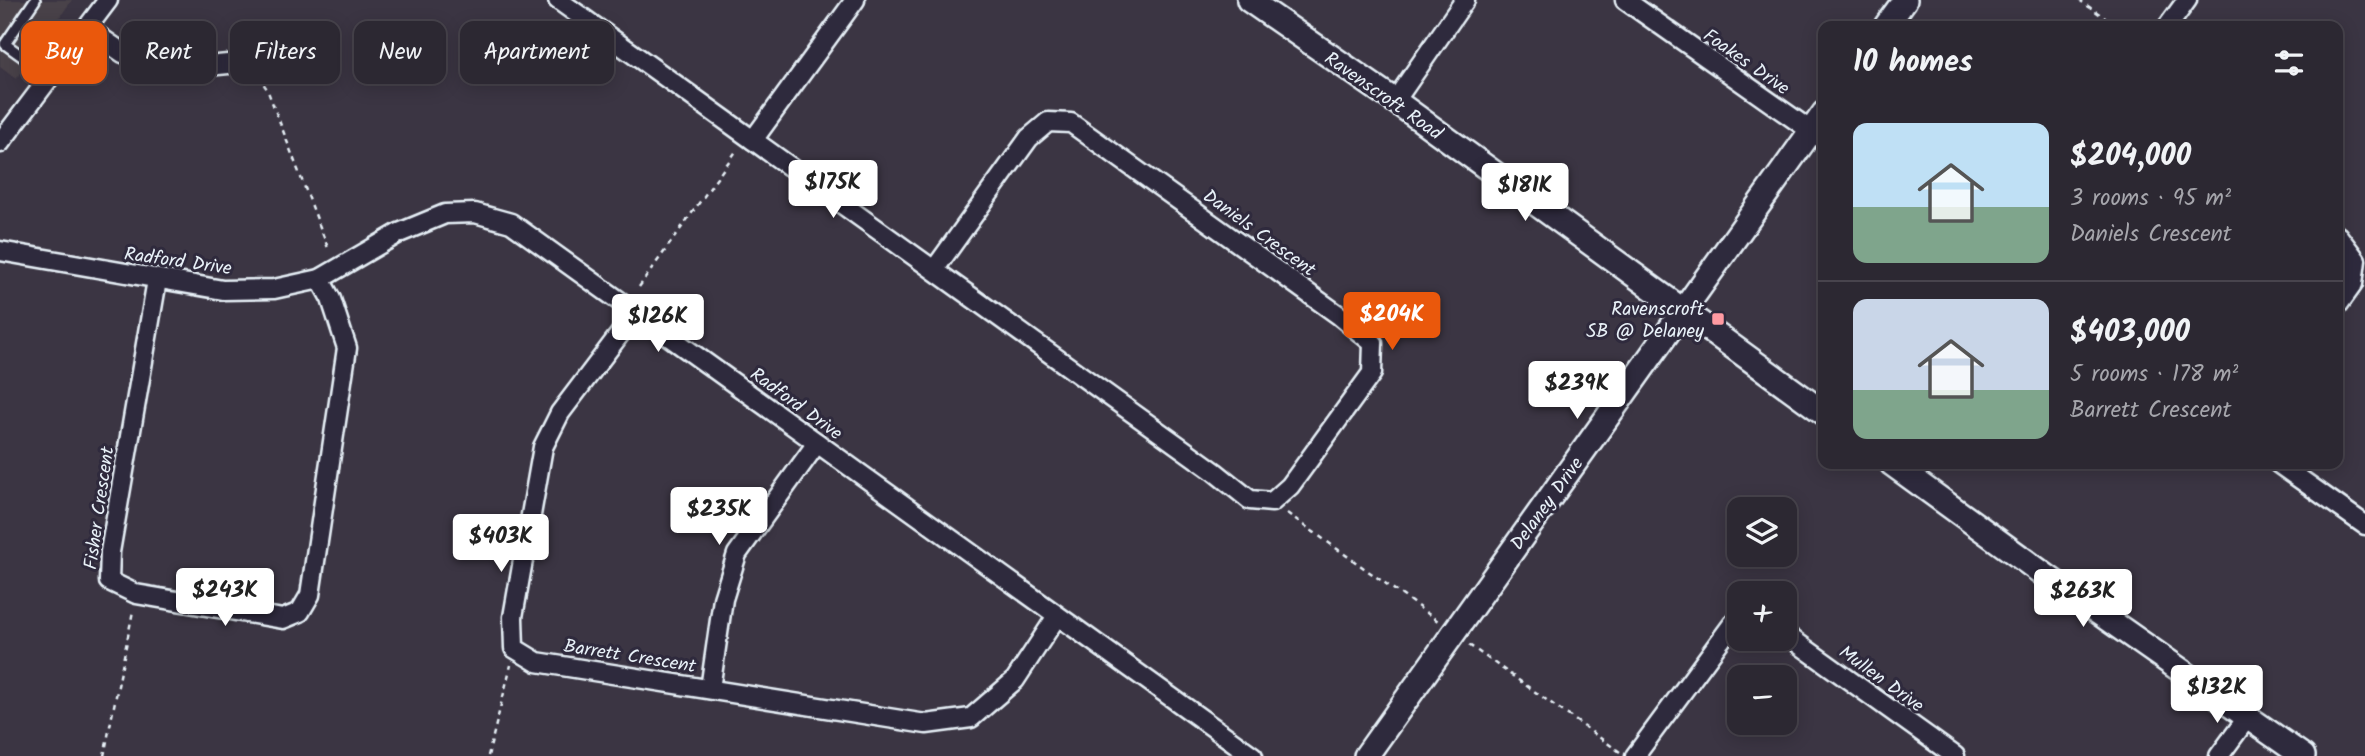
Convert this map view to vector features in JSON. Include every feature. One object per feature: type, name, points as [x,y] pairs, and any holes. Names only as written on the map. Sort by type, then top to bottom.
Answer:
[{"type":"street","points":[[94,21],[108,0]]},
{"type":"street","name":"Daniels Crescent","points":[[558,0],[1215,472],[1250,500],[1272,502],[1290,486],[1372,373],[1373,343],[1329,308],[1070,123],[1048,122],[1029,138],[934,270]]},
{"type":"street","points":[[753,140],[855,0]]},
{"type":"street","name":"Ravenscroft Road","points":[[1249,0],[1395,101],[1818,409]]},
{"type":"street","points":[[1395,101],[1465,0]]},
{"type":"street","name":"Foakes Drive","points":[[1625,0],[1818,127]]},
{"type":"street","points":[[1890,21],[1905,0]]},
{"type":"street","points":[[2172,21],[2187,0]]},
{"type":"street","points":[[107,42],[123,53],[168,70],[230,64]]},
{"type":"street","points":[[0,143],[45,84]]},
{"type":"street","name":"Delaney Drive","points":[[1366,756],[1683,311],[1818,129]]},
{"type":"street","name":"Radford Drive","points":[[0,251],[223,290],[274,289],[320,279],[399,233],[445,214],[475,214],[510,223],[1253,756]]},
{"type":"street","points":[[2343,243],[2356,260],[2353,284],[2343,298]]},
{"type":"street","name":"Fisher Crescent","points":[[157,280],[110,552],[109,581],[136,594],[283,619],[300,612],[310,596],[347,348],[331,299],[320,279]]},
{"type":"street","points":[[514,648],[513,617],[543,447],[560,413],[635,314]]},
{"type":"street","points":[[710,689],[723,598],[737,554],[817,443]]},
{"type":"street","points":[[1899,469],[2302,756]]},
{"type":"street","points":[[2286,469],[2365,525]]},
{"type":"street","name":"Barrett Crescent","points":[[514,648],[537,662],[926,724],[971,718],[1015,680],[1057,616]]},
{"type":"street","points":[[1635,756],[1727,632]]},
{"type":"street","name":"Mullen Drive","points":[[1797,643],[1955,756]]},
{"type":"street","points":[[2219,756],[2247,718]]},
{"type":"lane","points":[[21,55],[5,44],[35,0]]},
{"type":"path","points":[[2079,0],[2110,21]]},
{"type":"path","points":[[263,84],[328,248]]},
{"type":"path","points":[[639,287],[739,148],[753,140]]},
{"type":"path","points":[[104,756],[136,594]]},
{"type":"path","points":[[488,756],[514,648]]},
{"type":"shaded area","points":[[0,0],[72,0],[57,21],[21,21],[21,72],[16,79],[0,67]]},
{"type":"place","name":"Ravenscroft SB @ Delaney","points":[[1718,319]]}]
